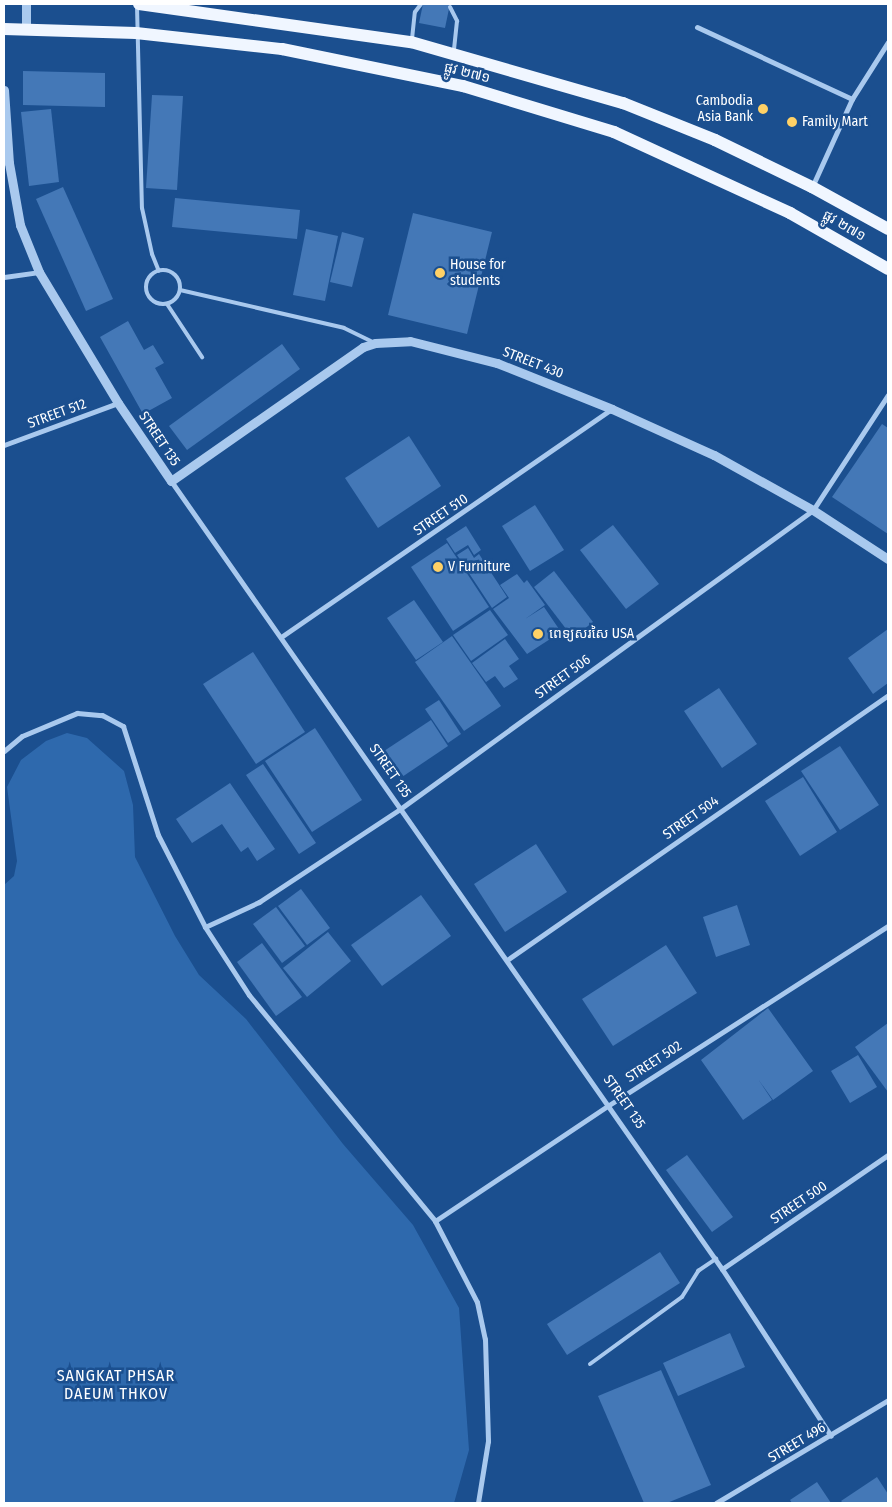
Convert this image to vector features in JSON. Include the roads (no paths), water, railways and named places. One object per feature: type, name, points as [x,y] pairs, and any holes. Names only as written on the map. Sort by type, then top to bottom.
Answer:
[{"type":"main road","name":"ផ្លូវ ២៧១","points":[[138,4],[411,42],[454,52],[622,103],[715,140],[812,187],[888,229]]},
{"type":"main road","name":"ផ្លូវ ២៧១","points":[[4,29],[136,34],[301,53],[463,86],[614,132],[790,213],[888,269]]},
{"type":"street","points":[[26,4],[26,30]]},
{"type":"street","points":[[697,27],[852,99]]},
{"type":"street","points":[[812,187],[852,99],[888,42]]},
{"type":"street","name":"STREET 135","points":[[4,90],[9,163],[20,225],[39,272],[118,403],[170,481],[716,1259],[831,1436]]},
{"type":"street","points":[[4,277],[39,272]]},
{"type":"street","name":"STREET 430","points":[[170,481],[363,347],[375,343],[410,341],[497,364],[612,409],[714,456],[813,510],[888,559]]},
{"type":"street","name":"STREET 506","points":[[205,926],[259,902],[400,809],[813,510],[888,395]]},
{"type":"street","name":"STREET 512","points":[[4,445],[118,403]]},
{"type":"street","name":"STREET 510","points":[[280,637],[612,409]]},
{"type":"street","name":"STREET 504","points":[[507,960],[888,695]]},
{"type":"street","points":[[4,751],[22,736],[77,713],[102,715],[123,726],[158,835],[205,926],[249,996],[435,1221],[477,1302],[485,1339],[488,1441],[478,1503]]},
{"type":"street","name":"STREET 502","points":[[435,1221],[609,1104],[888,926]]},
{"type":"street","name":"STREET 500","points":[[722,1269],[888,1155]]},
{"type":"street","name":"STREET 496","points":[[716,1503],[831,1436],[888,1400]]},
{"type":"lane","points":[[138,4],[136,34],[142,208],[152,254],[159,271]]},
{"type":"lane","points":[[411,42],[415,12],[421,4]]},
{"type":"lane","points":[[450,7],[456,14],[457,21],[454,52]]},
{"type":"lane","points":[[159,271],[174,274],[180,290],[177,297],[167,304],[154,302],[147,292],[149,277],[159,271]]},
{"type":"lane","points":[[180,290],[344,328],[375,343]]},
{"type":"lane","points":[[167,304],[202,358]]},
{"type":"lane","points":[[590,1364],[682,1296],[698,1271],[716,1259]]},
{"type":"place","name":"Cambodia Asia Bank","points":[[763,109]]},
{"type":"place","name":"Family Mart","points":[[792,122]]},
{"type":"place","name":"House for students","points":[[440,273]]},
{"type":"place","name":"V Furniture","points":[[438,567]]},
{"type":"place","name":"ពេទ្យសរសៃ USA","points":[[538,634]]},
{"type":"district","name":"SANGKAT PHSAR DAEUM THKOV","points":[[116,1385]]}]
